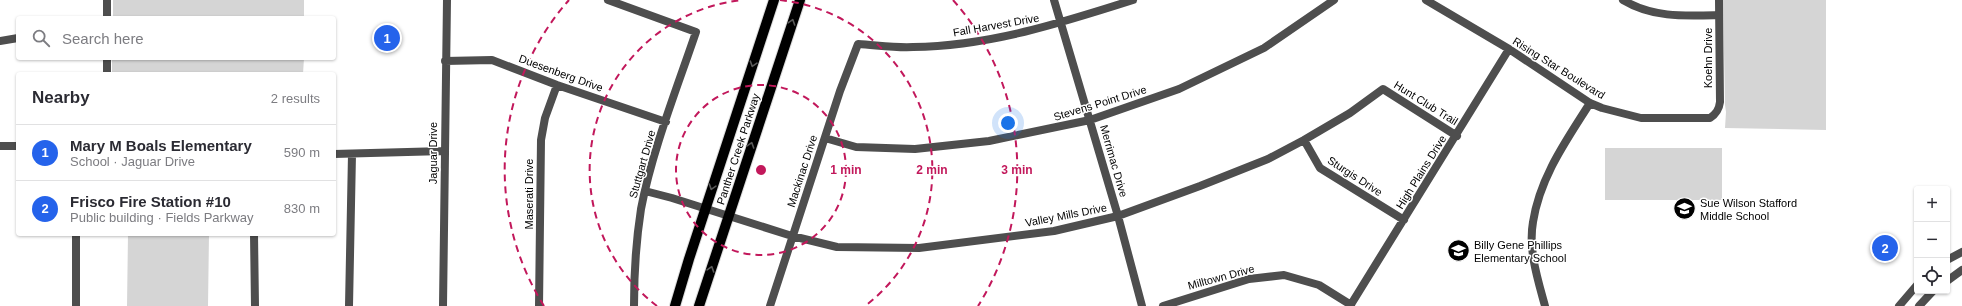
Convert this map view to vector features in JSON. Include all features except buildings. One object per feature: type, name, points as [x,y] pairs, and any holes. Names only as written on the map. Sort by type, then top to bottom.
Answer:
[{"type":"main road","name":"Panther Creek Parkway","points":[[675,306],[705,209],[774,0]]},
{"type":"main road","name":"Panther Creek Parkway","points":[[699,306],[800,0]]},
{"type":"street","points":[[107,0],[107,16]]},
{"type":"street","name":"Jaguar Drive","points":[[443,306],[447,0]]},
{"type":"street","name":"Stuttgart Drive","points":[[608,0],[696,32],[666,122],[645,192],[638,230],[634,275],[634,306]]},
{"type":"street","name":"Merrimac Drive","points":[[1054,0],[1118,216],[1142,306]]},
{"type":"street","name":"Fall Harvest Drive","points":[[858,44],[912,48],[965,43],[1021,34],[1133,0]]},
{"type":"street","name":"Stevens Point Drive","points":[[825,138],[856,147],[914,149],[989,141],[1090,120],[1179,89],[1264,48],[1334,0]]},
{"type":"street","name":"Rising Star Boulevard","points":[[1426,0],[1509,49],[1590,103],[1615,112],[1641,118],[1710,118],[1715,114]]},
{"type":"street","points":[[1623,0],[1635,8],[1659,15],[1719,15]]},
{"type":"street","name":"Koehn Drive","points":[[1715,114],[1719,108],[1720,102],[1719,0]]},
{"type":"street","points":[[0,40],[16,38]]},
{"type":"street","name":"Mackinac Drive","points":[[770,306],[792,236],[858,44]]},
{"type":"street","name":"High Plains Drive","points":[[1350,306],[1457,136],[1509,49]]},
{"type":"street","points":[[107,60],[107,72]]},
{"type":"street","name":"Duesenberg Drive","points":[[446,61],[492,60],[557,85],[666,122]]},
{"type":"street","name":"Maserati Drive","points":[[539,306],[541,140],[545,118],[557,85]]},
{"type":"street","name":"Valley Mills Drive","points":[[645,192],[792,236],[837,247],[919,248],[1054,231],[1118,216],[1268,159],[1350,113],[1383,89]]},
{"type":"street","name":"Hunt Club Trail","points":[[1383,89],[1457,136]]},
{"type":"street","points":[[1545,306],[1536,272],[1532,223],[1543,184],[1553,161],[1590,103]]},
{"type":"street","name":"Sturgis Drive","points":[[1304,140],[1320,168],[1404,220]]},
{"type":"street","points":[[0,146],[16,146]]},
{"type":"street","points":[[336,154],[444,151]]},
{"type":"street","points":[[349,306],[352,154]]},
{"type":"street","points":[[76,236],[76,306]]},
{"type":"street","points":[[254,236],[254,306]]},
{"type":"street","points":[[1950,258],[1962,252]]},
{"type":"street","points":[[1950,279],[1962,270]]},
{"type":"street","name":"Milltown Drive","points":[[1163,306],[1249,279],[1284,275],[1319,286],[1350,306]]},
{"type":"street","points":[[1899,306],[1914,288]]},
{"type":"street","points":[[1919,306],[1930,294]]},
{"type":"shaded area","points":[[113,0],[304,0],[304,16],[113,16]]},
{"type":"shaded area","points":[[1723,0],[1826,0],[1826,130],[1725,128],[1726,112]]},
{"type":"shaded area","points":[[112,60],[304,60],[303,72],[112,72]]},
{"type":"shaded area","points":[[1605,148],[1722,148],[1722,200],[1605,200]]},
{"type":"shaded area","points":[[128,236],[209,236],[208,306],[127,306]]},
{"type":"place","name":"Mary M Boals Elementary","points":[[387,38]]},
{"type":"place","name":"Sue Wilson Stafford Middle School","points":[[1684,209]]},
{"type":"place","name":"Frisco Fire Station #10","points":[[1885,248]]},
{"type":"place","name":"Billy Gene Phillips Elementary School","points":[[1458,251]]}]
